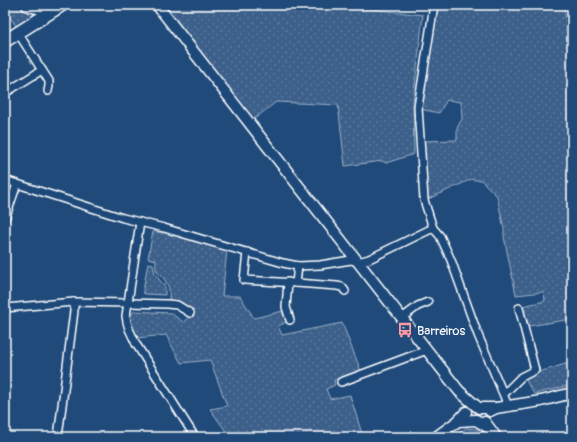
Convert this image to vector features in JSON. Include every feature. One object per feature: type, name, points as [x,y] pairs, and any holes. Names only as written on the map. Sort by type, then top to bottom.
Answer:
[{"type":"main road","points":[[28,5],[41,8],[56,5]]},
{"type":"main road","points":[[5,41],[62,5]]},
{"type":"main road","points":[[157,5],[462,394],[474,413],[496,437]]},
{"type":"main road","points":[[436,436],[458,421],[474,413],[541,401],[572,393]]},
{"type":"main road","points":[[489,428],[490,418],[496,408]]},
{"type":"street","points":[[434,5],[418,107],[424,200],[433,228],[440,236],[451,260],[478,335],[508,406]]},
{"type":"street","points":[[18,33],[49,81],[50,86],[48,92]]},
{"type":"street","points":[[5,93],[42,70]]},
{"type":"street","points":[[5,180],[123,218],[164,228],[283,263],[298,266],[351,260],[358,262],[369,259],[433,228]]},
{"type":"street","points":[[5,219],[16,184]]},
{"type":"street","points":[[140,222],[126,322],[136,344],[195,437]]},
{"type":"street","points":[[247,252],[244,280],[337,286],[342,287],[345,291]]},
{"type":"street","points":[[296,283],[298,266]]},
{"type":"street","points":[[288,282],[286,307],[290,320]]},
{"type":"street","points":[[58,437],[74,302]]},
{"type":"street","points":[[5,308],[74,302],[167,304],[177,305],[190,313]]},
{"type":"street","points":[[402,318],[418,306],[428,302]]},
{"type":"street","points":[[502,391],[506,392],[522,377],[535,370],[519,308]]},
{"type":"street","points":[[341,382],[427,350]]},
{"type":"shaded area","points":[[5,5],[55,5],[5,37],[5,33],[16,26],[5,10]]},
{"type":"shaded area","points":[[162,5],[337,5],[423,15],[413,102],[414,154],[386,163],[382,161],[345,166],[338,105],[276,102],[253,120]]},
{"type":"shaded area","points":[[436,5],[564,5],[567,32],[572,32],[572,319],[529,326],[522,306],[545,301],[544,292],[516,295],[497,196],[481,180],[472,179],[426,200],[422,141],[457,140],[457,128],[462,119],[461,102],[447,100],[439,113],[420,109]]},
{"type":"shaded area","points":[[153,231],[162,233],[172,231],[227,250],[222,296],[240,296],[254,318],[283,311],[287,322],[278,326],[282,335],[342,323],[361,371],[334,380],[335,385],[326,389],[330,399],[350,395],[363,437],[230,437],[210,409],[227,406],[210,360],[181,363],[166,335],[137,338],[132,326],[130,317],[134,311],[171,313],[183,322],[190,316],[169,301],[169,288],[165,280],[157,272],[156,260],[148,258]]},
{"type":"shaded area","points":[[148,263],[153,264],[155,274],[165,287],[165,295],[143,293]]},
{"type":"shaded area","points":[[572,362],[572,385],[534,394],[525,378]]},
{"type":"shaded area","points":[[466,428],[486,431],[476,437],[454,437]]},
{"type":"place","name":"Barreiros","points":[[405,330]]}]
